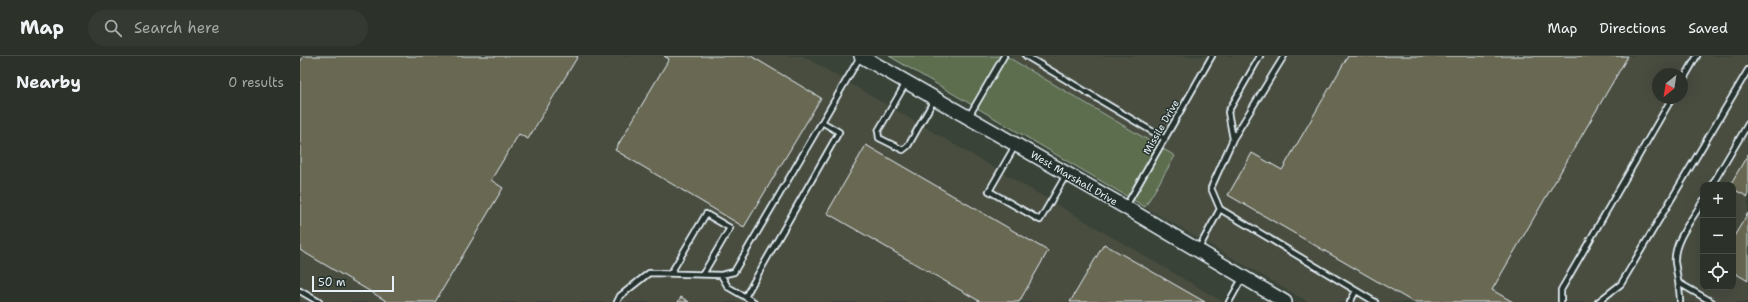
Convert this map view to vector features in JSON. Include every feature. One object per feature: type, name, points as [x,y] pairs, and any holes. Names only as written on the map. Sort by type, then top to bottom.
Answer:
[{"type":"main road","name":"West Marshall Drive","points":[[861,56],[936,98],[1066,175],[1125,207],[1285,302]]},
{"type":"lane","points":[[616,302],[620,296],[649,273],[721,275],[734,272],[861,56]]},
{"type":"lane","points":[[968,117],[1004,56]]},
{"type":"lane","points":[[1026,56],[1164,139]]},
{"type":"lane","name":"Missile Drive","points":[[1125,207],[1212,56]]},
{"type":"lane","points":[[1234,139],[1228,112],[1260,56]]},
{"type":"lane","points":[[1284,56],[1234,139],[1211,188],[1220,209],[1374,302]]},
{"type":"lane","points":[[1688,72],[1697,56]]},
{"type":"lane","points":[[1598,302],[1621,284],[1748,70]]},
{"type":"lane","points":[[907,82],[878,131],[879,138],[886,143],[903,150],[908,146],[936,98]]},
{"type":"lane","points":[[1561,302],[1561,290],[1669,104]]},
{"type":"lane","points":[[745,297],[840,132],[822,122]]},
{"type":"lane","points":[[1714,182],[1748,124]]},
{"type":"lane","points":[[1015,145],[989,191],[1040,220],[1066,175]]},
{"type":"lane","points":[[1680,302],[1679,283],[1675,261],[1678,243],[1700,206]]},
{"type":"lane","points":[[1198,250],[1220,209]]},
{"type":"lane","points":[[671,273],[706,214],[730,228],[703,274]]},
{"type":"lane","points":[[721,275],[728,287],[754,302]]},
{"type":"lane","points":[[1229,302],[1243,277]]},
{"type":"lane","points":[[1679,283],[1712,302]]},
{"type":"lane","points":[[300,291],[319,302]]},
{"type":"lane","points":[[1350,302],[1356,291]]},
{"type":"shaded area","points":[[300,56],[803,56],[1223,302],[300,302]]},
{"type":"shaded area","points":[[1007,56],[1748,56],[1748,302],[1308,302],[1145,207],[1174,156]]},
{"type":"green space","points":[[889,56],[1006,56],[1175,156],[1145,207]]},
{"type":"building","points":[[304,56],[578,56],[528,139],[519,134],[491,180],[503,188],[435,302],[388,302],[300,250],[300,62]]},
{"type":"building","points":[[664,56],[751,56],[821,98],[744,227],[615,150],[669,59]]},
{"type":"building","points":[[1348,56],[1628,56],[1492,290],[1513,302],[1413,302],[1228,195],[1252,153],[1282,170]]},
{"type":"building","points":[[866,145],[1048,251],[1019,302],[981,302],[827,213]]},
{"type":"building","points":[[1748,154],[1748,197],[1736,191],[1736,182],[1732,182]]},
{"type":"building","points":[[1748,213],[1748,281],[1736,274],[1736,233]]},
{"type":"building","points":[[1104,244],[1205,302],[1070,302]]},
{"type":"building","points":[[681,297],[689,302],[678,302]]}]
